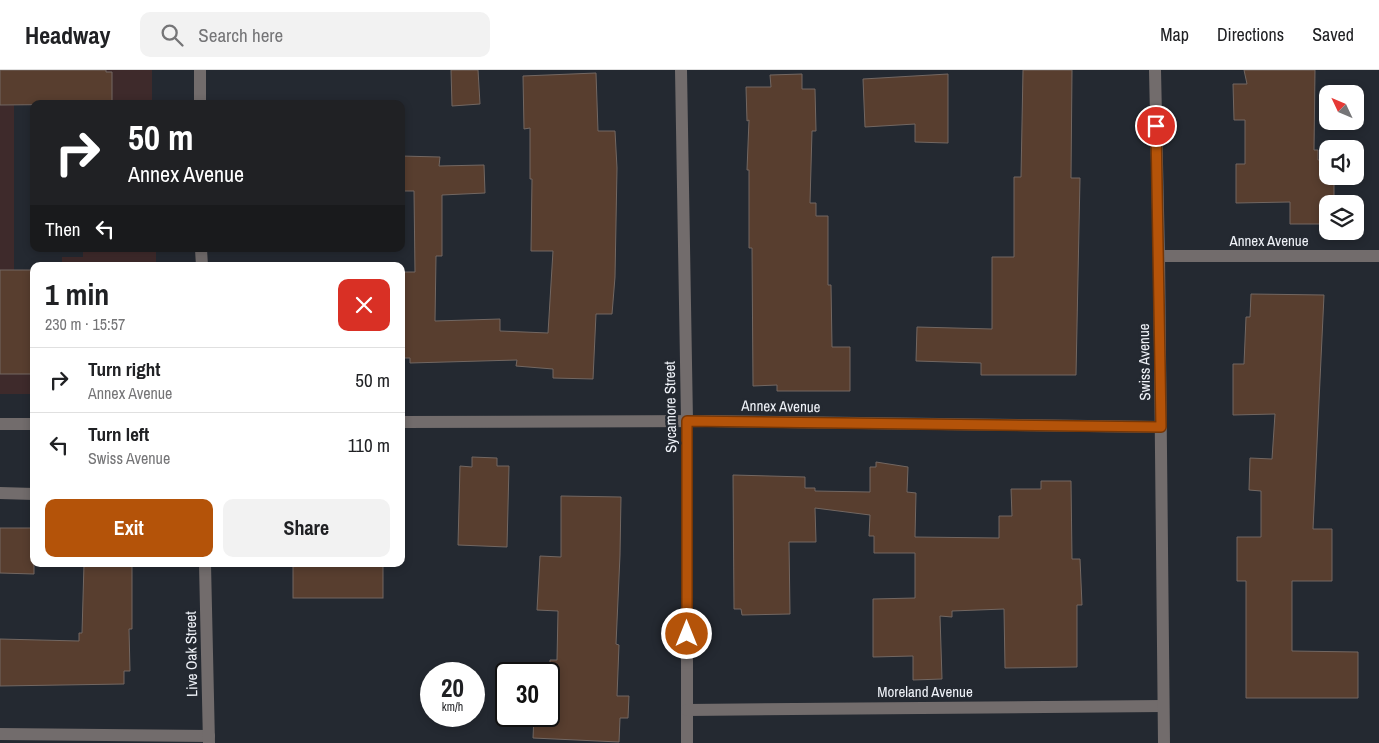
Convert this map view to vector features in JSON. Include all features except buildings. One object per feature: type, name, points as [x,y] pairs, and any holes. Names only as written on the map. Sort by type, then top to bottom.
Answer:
[{"type":"street","points":[[200,70],[200,100]]},
{"type":"street","name":"Sycamore Street","points":[[681,70],[687,421],[687,743]]},
{"type":"street","name":"Swiss Avenue","points":[[1155,70],[1159,256],[1164,743]]},
{"type":"street","name":"Annex Avenue","points":[[1159,256],[1379,256]]},
{"type":"street","name":"Annex Avenue","points":[[405,422],[687,421],[1161,427]]},
{"type":"street","points":[[0,424],[30,424]]},
{"type":"street","points":[[0,493],[30,494]]},
{"type":"street","name":"Live Oak Street","points":[[205,567],[209,739]]},
{"type":"street","name":"Moreland Avenue","points":[[687,710],[1163,706]]},
{"type":"street","points":[[0,734],[209,739]]},
{"type":"shaded area","points":[[106,70],[152,70],[152,100],[112,100],[112,72],[106,72]]},
{"type":"shaded area","points":[[0,105],[14,105],[14,270],[0,270]]},
{"type":"shaded area","points":[[83,252],[156,252],[156,262],[62,262],[62,257],[83,257]]},
{"type":"shaded area","points":[[0,374],[30,374],[30,394],[0,394]]},
{"type":"route","points":[[687,634],[687,421],[1161,427],[1156,126]]}]
